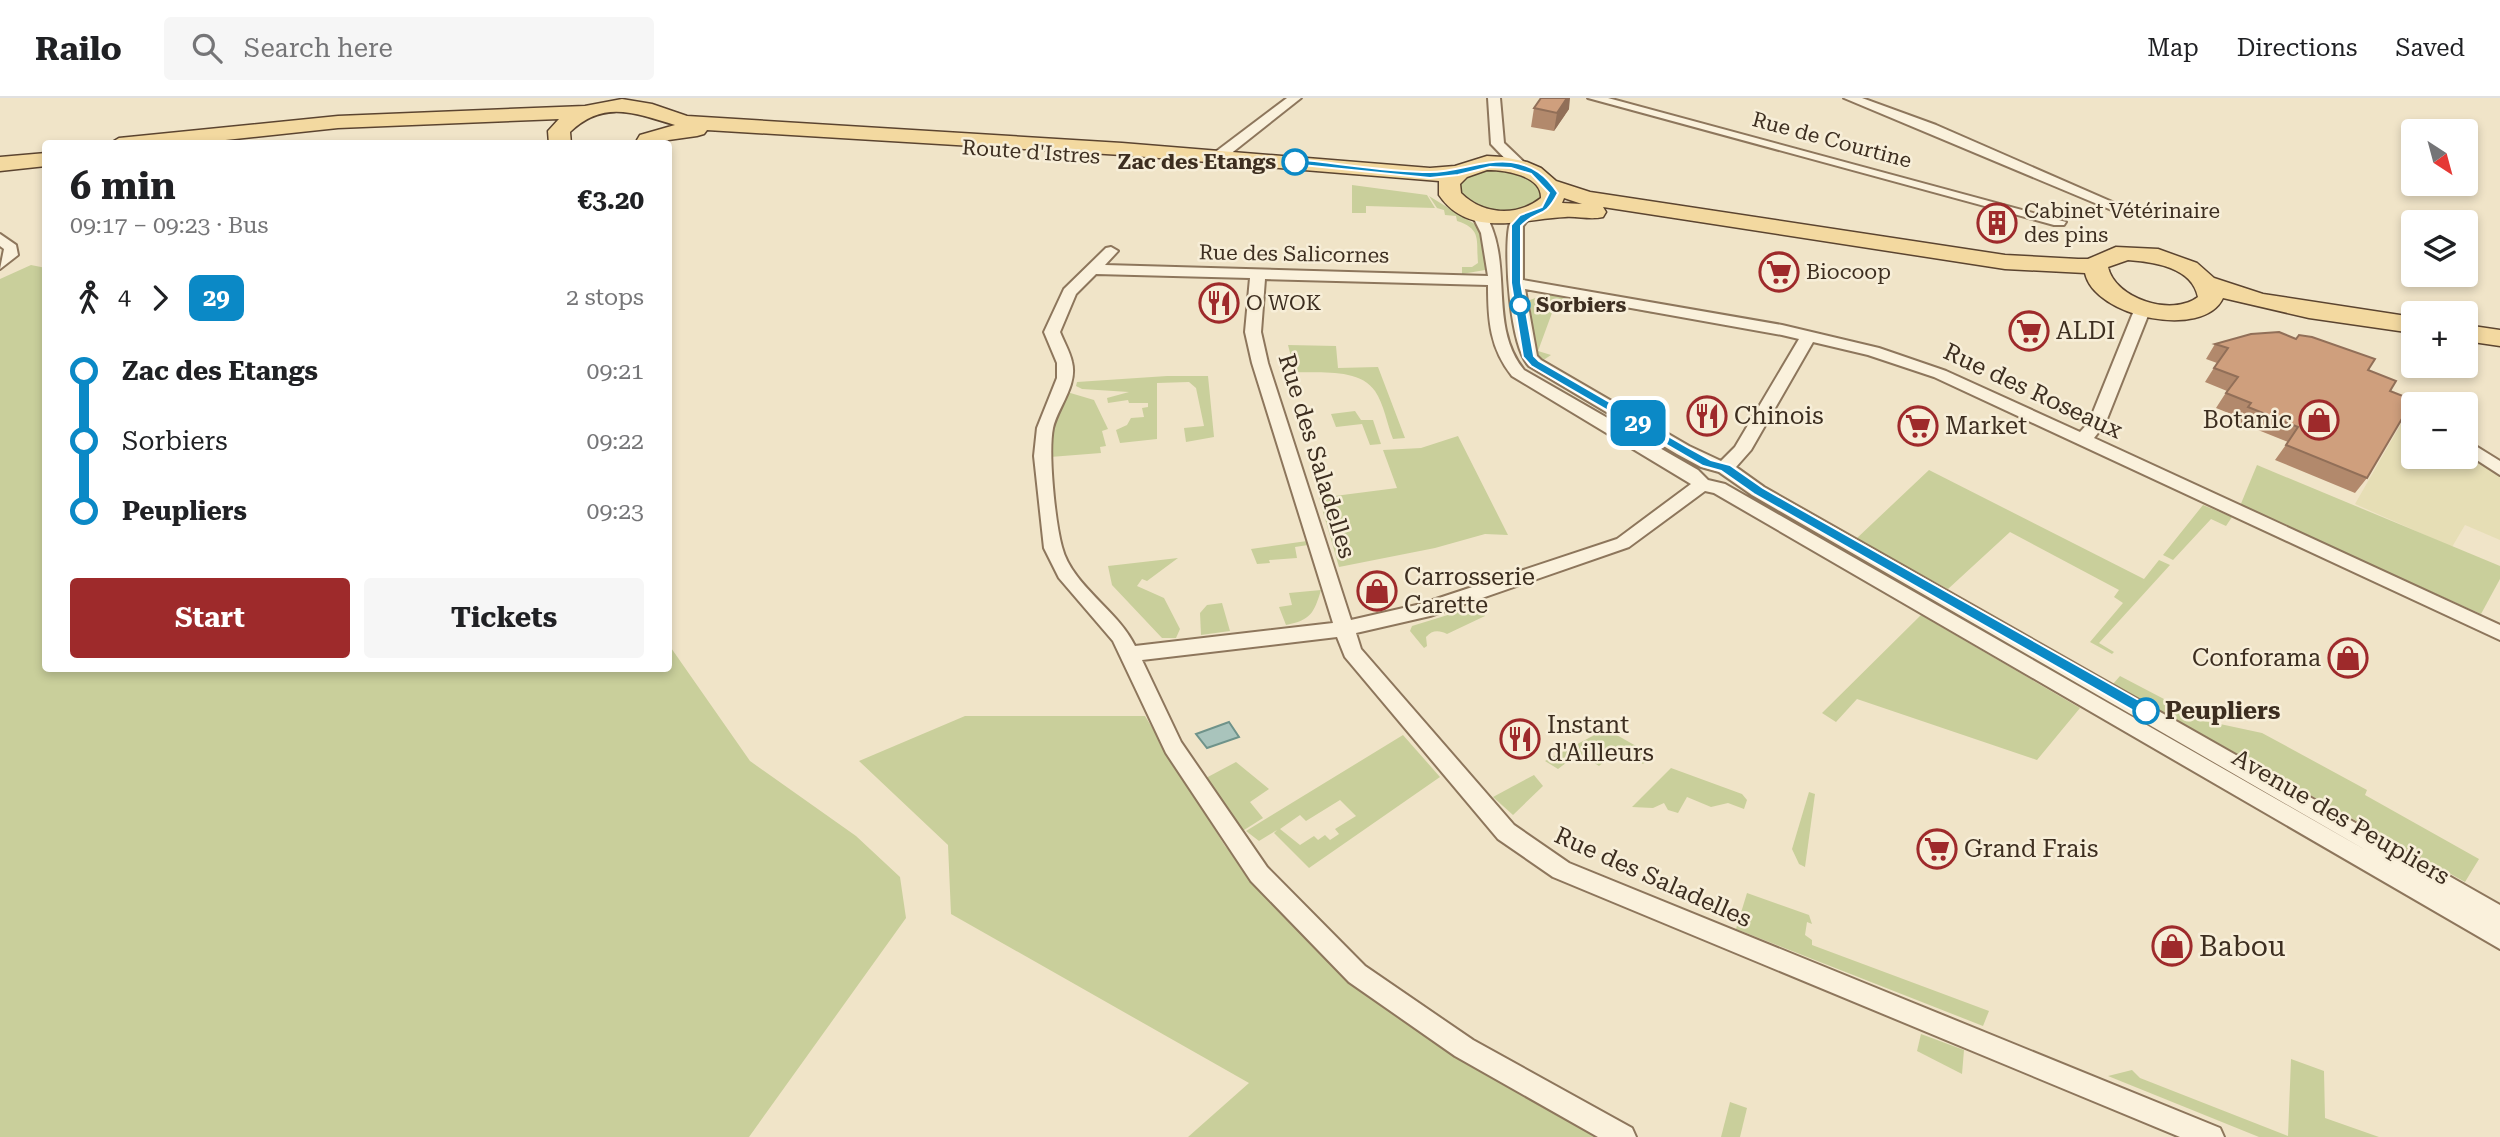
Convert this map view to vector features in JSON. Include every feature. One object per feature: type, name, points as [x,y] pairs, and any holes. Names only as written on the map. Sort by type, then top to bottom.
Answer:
[{"type":"main road","name":"Route d'Istres","points":[[586,112],[634,106],[687,122],[1219,156],[1430,175],[1469,169],[1522,168]]},
{"type":"main road","points":[[558,140],[565,124],[586,112]]},
{"type":"main road","points":[[159,140],[338,122],[586,112]]},
{"type":"main road","points":[[648,140],[659,131],[662,121],[657,113]]},
{"type":"main road","points":[[232,140],[332,130],[506,123],[532,125],[556,140]]},
{"type":"main road","name":"Route d'Istres","points":[[651,140],[673,132],[696,130],[1217,164],[1423,188],[1479,215]]},
{"type":"main road","points":[[0,156],[42,151]]},
{"type":"main road","points":[[0,164],[42,159]]},
{"type":"main road","points":[[1522,168],[1534,172],[1550,186],[1586,198],[2005,262],[2068,267],[2101,277],[2143,308],[2174,313],[2188,312],[2207,294],[2239,296],[2401,323]]},
{"type":"main road","points":[[1454,201],[1450,195],[1449,183],[1469,169]]},
{"type":"main road","points":[[1529,216],[1552,201],[1550,186]]},
{"type":"main road","points":[[1479,215],[1529,216],[1562,210],[1594,212],[2009,272],[2071,278],[2101,277]]},
{"type":"main road","points":[[2101,277],[2109,256],[2147,254],[2189,268],[2207,294],[2241,307],[2401,333]]},
{"type":"main road","points":[[2478,335],[2500,338]]},
{"type":"main road","points":[[2478,346],[2500,349]]},
{"type":"street","points":[[1219,156],[1295,98]]},
{"type":"street","points":[[1494,98],[1498,144],[1506,155],[1522,168]]},
{"type":"street","name":"Rue de Courtine","points":[[1594,98],[2059,222]]},
{"type":"street","points":[[1850,98],[1931,128],[2119,208]]},
{"type":"street","points":[[1469,169],[1498,144]]},
{"type":"street","name":"Avenue des Peupliers","points":[[1479,215],[1492,237],[1501,351],[1507,364],[2500,917]]},
{"type":"street","name":"Avenue des Peupliers","points":[[1529,216],[1516,225],[1516,283],[1529,357],[1535,363],[1707,463],[1714,478],[2500,939]]},
{"type":"street","points":[[0,238],[11,248],[11,255],[0,265]]},
{"type":"street","points":[[1111,251],[1069,292],[1052,332],[1065,363],[1065,378],[1045,428],[1043,456],[1053,548],[1066,573],[1121,637],[1173,747],[1258,874],[1357,974],[1464,1048],[1623,1137]]},
{"type":"street","name":"Rue des Salicornes","points":[[1093,269],[1495,281]]},
{"type":"street","name":"Rue des Saladelles","points":[[1258,274],[1253,332],[1260,363],[1352,652],[1506,832],[1561,870],[2211,1137]]},
{"type":"street","name":"Rue des Roseaux","points":[[1516,283],[1808,336],[1873,351],[1940,374],[2500,633]]},
{"type":"street","points":[[2082,441],[2097,424],[2143,308]]},
{"type":"street","points":[[1131,654],[1343,629],[1423,611],[1623,543],[1714,478],[1742,450],[1808,336]]},
{"type":"street","points":[[2478,453],[2500,469]]},
{"type":"shaded area","points":[[2401,424],[2401,469],[2478,469],[2478,460],[2500,476],[2500,540],[2465,525],[2452,547],[2355,504]]},
{"type":"green space","points":[[1480,170],[1521,173],[1540,184],[1544,199],[1531,210],[1486,213],[1456,192],[1460,179]]},
{"type":"green space","points":[[1352,185],[1427,195],[1435,208],[1366,206],[1366,213],[1352,213]]},
{"type":"green space","points":[[1429,196],[1481,228],[1488,265],[1485,270],[1462,274],[1462,267],[1472,267],[1478,263],[1476,236],[1471,228],[1457,221],[1456,216],[1445,215],[1444,210],[1437,208]]},
{"type":"green space","points":[[31,265],[42,267],[42,672],[672,672],[672,649],[750,761],[856,836],[900,877],[906,918],[749,1137],[0,1137],[0,279]]},
{"type":"green space","points":[[1549,293],[1651,309],[1653,314],[1577,299],[1574,305],[1556,302],[1538,351],[1551,355],[1542,361],[1534,351],[1530,300]]},
{"type":"green space","points":[[1288,345],[1336,346],[1338,368],[1378,367],[1405,438],[1393,439],[1381,402],[1368,384],[1360,378],[1338,373],[1295,372]]},
{"type":"green space","points":[[1208,376],[1214,437],[1186,442],[1184,428],[1204,426],[1196,388],[1189,382],[1157,383],[1157,439],[1120,443],[1116,430],[1127,425],[1131,418],[1144,417],[1142,408],[1148,407],[1148,403],[1129,403],[1128,400],[1108,403],[1107,398],[1129,392],[1082,389],[1076,386],[1077,382]]},
{"type":"green space","points":[[1067,392],[1094,400],[1108,429],[1102,431],[1106,446],[1100,447],[1101,453],[1050,457],[1053,428]]},
{"type":"green space","points":[[1355,411],[1361,420],[1373,420],[1381,444],[1370,445],[1362,424],[1336,427],[1331,414]]},
{"type":"green space","points":[[1458,436],[1508,535],[1485,534],[1435,548],[1339,567],[1319,498],[1397,488],[1383,450],[1421,448]]},
{"type":"green space","points":[[2257,465],[2500,566],[2500,579],[2481,614],[2240,506]]},
{"type":"green space","points":[[1929,470],[2144,579],[2159,560],[2170,565],[2099,643],[2114,652],[2112,654],[2090,642],[2123,603],[2114,597],[2119,590],[2010,532],[1948,589],[1856,539]]},
{"type":"green space","points":[[2203,505],[2232,517],[2226,526],[2211,519],[2173,560],[2163,555]]},
{"type":"green space","points":[[1307,541],[1308,545],[1295,547],[1297,558],[1269,560],[1270,563],[1257,564],[1251,549]]},
{"type":"green space","points":[[1178,558],[1147,581],[1142,579],[1137,586],[1164,598],[1180,629],[1176,638],[1162,638],[1112,585],[1108,566]]},
{"type":"green space","points":[[1321,590],[1316,604],[1306,618],[1286,625],[1279,607],[1292,605],[1289,593]]},
{"type":"green space","points":[[1222,603],[1230,631],[1201,635],[1200,613],[1207,605]]},
{"type":"green space","points":[[1477,606],[1485,616],[1447,634],[1438,631],[1431,633],[1426,637],[1427,646],[1424,648],[1410,631],[1412,626]]},
{"type":"green space","points":[[1921,615],[2080,708],[2037,760],[1857,699],[1836,722],[1822,713]]},
{"type":"green space","points":[[2120,676],[2206,721],[2262,733],[2367,790],[2365,795],[2479,859],[2465,882],[2113,684]]},
{"type":"green space","points":[[965,716],[1145,716],[1225,846],[1334,966],[1460,1053],[1607,1137],[1188,1137],[1249,1083],[951,914],[948,845],[859,761]]},
{"type":"green space","points":[[1606,729],[1652,755],[1643,764],[1620,748],[1599,766],[1579,753],[1558,769],[1545,761]]},
{"type":"green space","points":[[1403,735],[1440,777],[1309,868],[1274,833],[1277,830],[1259,841],[1246,831]],"holes":[[[1340,800],[1356,816],[1335,829],[1339,834],[1330,840],[1325,835],[1318,840],[1314,836],[1300,845],[1280,829],[1300,815],[1306,821]]]},
{"type":"green space","points":[[1236,762],[1269,789],[1250,802],[1263,818],[1241,832],[1204,779]]},
{"type":"green space","points":[[1671,768],[1742,794],[1747,800],[1744,809],[1728,803],[1711,807],[1687,797],[1678,813],[1668,810],[1664,803],[1653,808],[1632,807]]},
{"type":"green space","points":[[1534,775],[1543,786],[1513,815],[1493,797]]},
{"type":"green space","points":[[1809,792],[1815,794],[1805,867],[1799,864],[1792,849]]},
{"type":"green space","points":[[1747,893],[1809,915],[1812,924],[1807,922],[1805,935],[1812,940],[1812,945],[1989,1011],[1983,1026],[1736,929]]},
{"type":"green space","points":[[1921,1034],[1964,1050],[1962,1074],[1917,1051]]},
{"type":"green space","points":[[2291,1059],[2324,1071],[2325,1118],[2379,1137],[2259,1137],[2108,1076],[2132,1070],[2140,1078],[2288,1136]]},
{"type":"green space","points":[[1730,1102],[1747,1108],[1740,1137],[1721,1137]]},
{"type":"water","points":[[1229,722],[1239,737],[1207,748],[1196,734]]},
{"type":"building","points":[[1541,98],[1567,98],[1557,113],[1534,108]]},
{"type":"building","name":"Botanic","points":[[2279,332],[2296,339],[2299,335],[2312,337],[2375,359],[2368,370],[2396,381],[2390,391],[2401,395],[2401,420],[2367,478],[2286,445],[2298,427],[2248,407],[2251,403],[2226,393],[2238,377],[2214,368],[2228,348],[2215,344],[2251,334]]},
{"type":"bus line","name":"29","points":[[1295,162],[1430,175],[1490,164],[1512,165],[1534,172],[1544,179],[1553,193],[1552,201],[1546,208],[1523,217],[1516,225],[1516,283],[1529,357],[1535,363],[1683,450],[1707,463],[1725,468],[1758,491],[2146,711]]},
{"type":"place","name":"Zac des Etangs","points":[[1295,162]]},
{"type":"place","name":"Cabinet Vétérinaire des pins","points":[[1997,223]]},
{"type":"place","name":"Biocoop","points":[[1779,272]]},
{"type":"place","name":"O WOK","points":[[1219,303]]},
{"type":"place","name":"Sorbiers","points":[[1520,305]]},
{"type":"place","name":"ALDI","points":[[2029,331]]},
{"type":"place","name":"Chinois","points":[[1707,416]]},
{"type":"place","name":"Botanic","points":[[2319,420]]},
{"type":"place","name":"Market","points":[[1918,426]]},
{"type":"place","name":"Carrosserie Carette","points":[[1377,591]]},
{"type":"place","name":"Conforama","points":[[2348,658]]},
{"type":"place","name":"Peupliers","points":[[2146,711]]},
{"type":"place","name":"Instant d'Ailleurs","points":[[1520,739]]},
{"type":"place","name":"Grand Frais","points":[[1937,849]]},
{"type":"place","name":"Babou","points":[[2172,946]]}]
